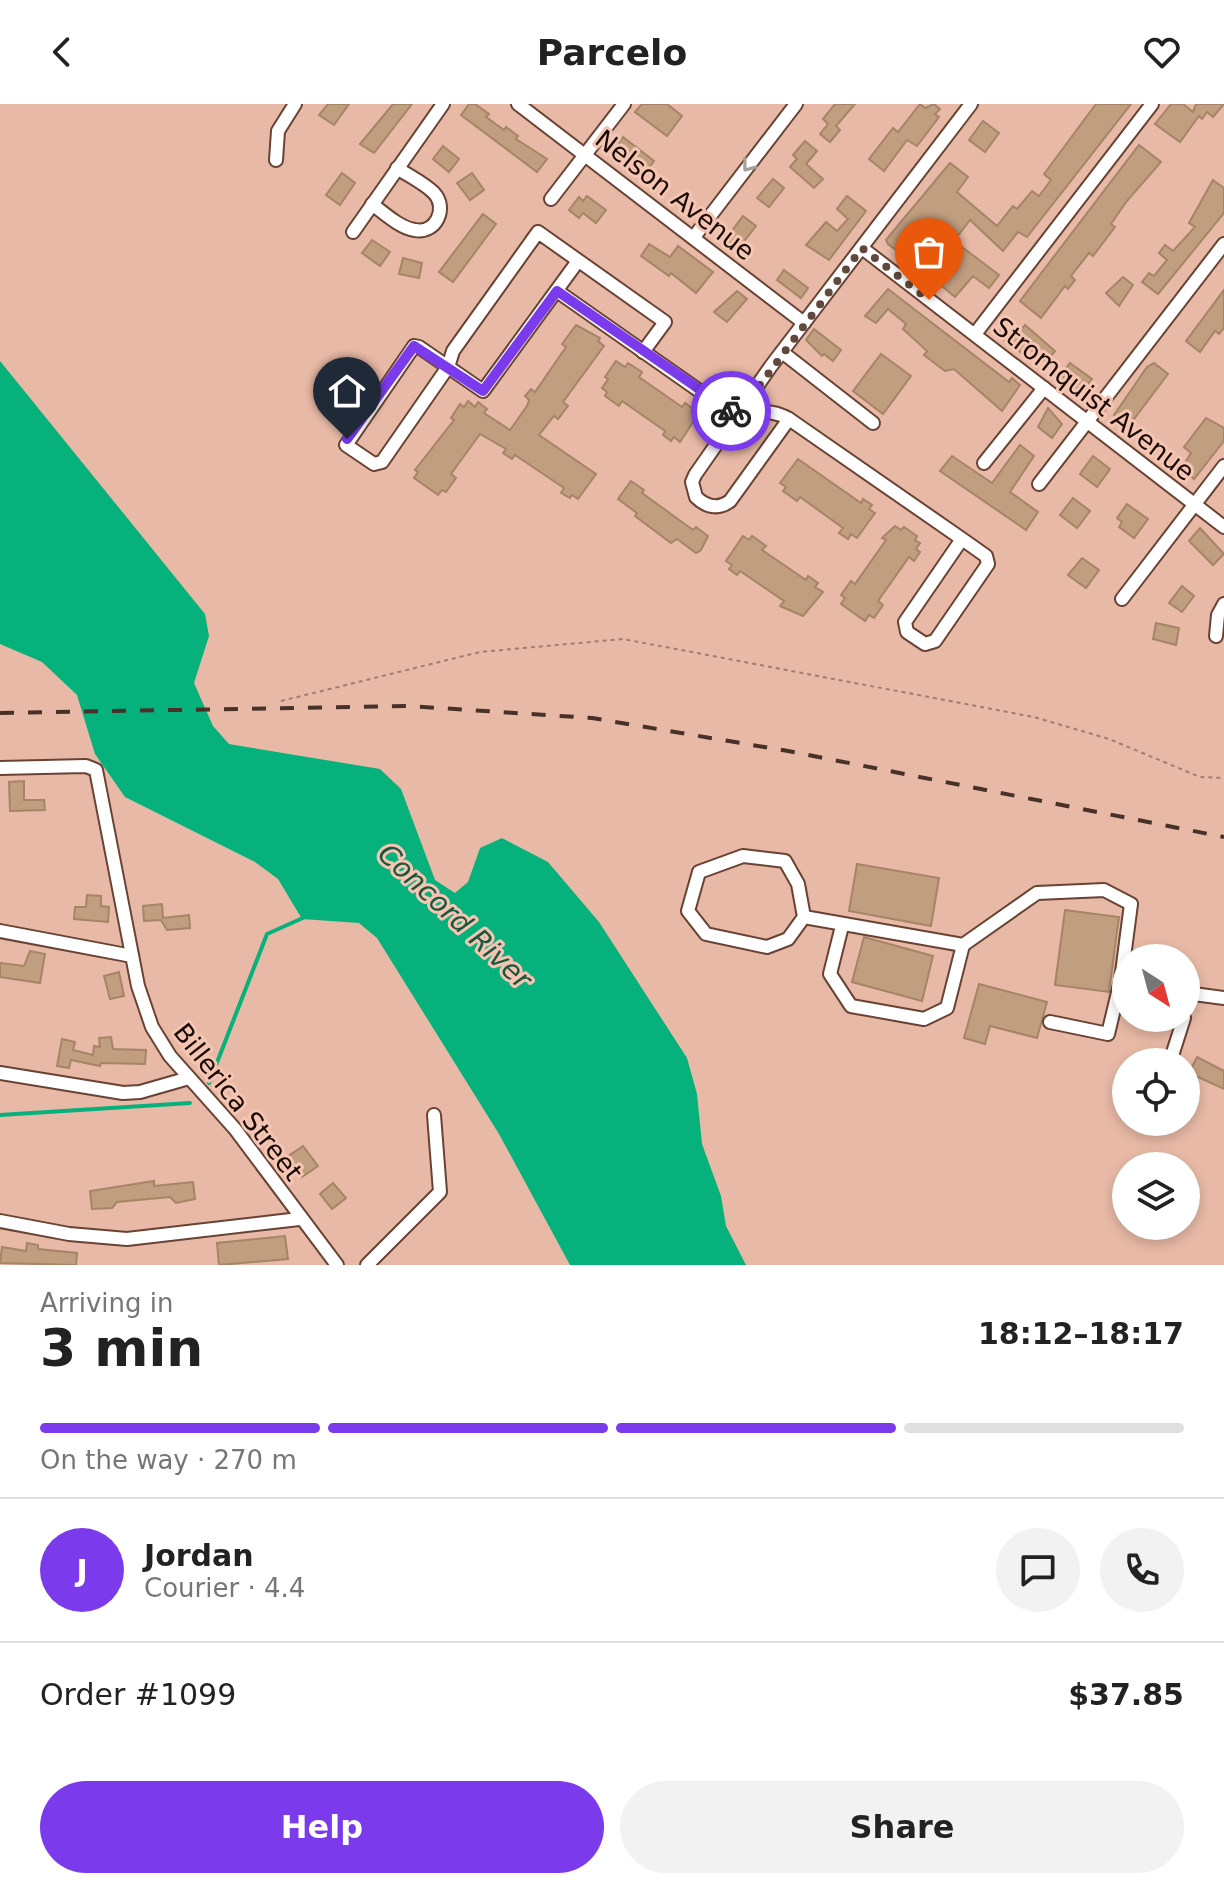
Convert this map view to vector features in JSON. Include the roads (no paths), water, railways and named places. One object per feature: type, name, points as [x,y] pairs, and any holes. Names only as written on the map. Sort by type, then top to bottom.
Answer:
[{"type":"street","points":[[276,160],[278,131],[295,104]]},
{"type":"street","points":[[353,232],[443,104]]},
{"type":"street","name":"Nelson Avenue","points":[[518,104],[804,323]]},
{"type":"street","points":[[551,199],[624,104]]},
{"type":"street","points":[[694,237],[796,104]]},
{"type":"street","points":[[789,419],[735,496],[725,505],[710,506],[696,497],[692,482],[771,366],[971,104]]},
{"type":"street","points":[[975,334],[1152,104]]},
{"type":"street","points":[[372,204],[411,230],[424,231],[433,225],[441,210],[440,202],[433,191],[397,168]]},
{"type":"street","points":[[578,261],[483,391],[448,367],[419,347],[410,349],[346,445],[378,465],[448,367],[453,351],[538,232],[665,322],[643,352]]},
{"type":"street","points":[[1039,484],[1224,244]]},
{"type":"street","name":"Stromquist Avenue","points":[[862,248],[1224,527]]},
{"type":"street","points":[[557,291],[721,406],[739,413],[774,410],[789,419],[962,539],[986,556],[988,564],[935,641],[925,644],[907,632],[905,622],[962,539]]},
{"type":"street","points":[[782,352],[873,423]]},
{"type":"street","points":[[984,463],[1044,388]]},
{"type":"street","points":[[1122,599],[1224,466]]},
{"type":"street","points":[[1216,636],[1218,615],[1224,604]]},
{"type":"street","name":"Billerica Street","points":[[0,768],[96,770],[142,1004],[152,1027],[189,1078],[235,1129],[299,1219],[337,1265]]},
{"type":"street","points":[[743,856],[785,861],[798,884],[804,917],[788,939],[767,947],[706,934],[688,911],[699,872],[743,856]]},
{"type":"street","points":[[842,926],[830,974],[851,1006],[924,1019],[947,1008],[963,945],[1037,893],[1104,890],[1131,904],[1127,944]]},
{"type":"street","points":[[804,917],[963,945]]},
{"type":"street","points":[[0,931],[132,956]]},
{"type":"street","points":[[1200,995],[1224,998]]},
{"type":"street","points":[[1050,1022],[1108,1034],[1112,1021]]},
{"type":"street","points":[[0,1073],[123,1093],[189,1078]]},
{"type":"street","points":[[367,1265],[440,1192],[434,1115]]},
{"type":"street","points":[[0,1221],[69,1234],[127,1239],[299,1219]]},
{"type":"water","name":"Concord River","points":[[0,361],[205,614],[209,636],[194,683],[213,726],[229,744],[380,769],[401,789],[435,880],[455,893],[468,882],[480,848],[502,838],[548,862],[599,922],[687,1058],[697,1094],[702,1144],[721,1196],[726,1226],[746,1265],[570,1265],[499,1134],[377,938],[359,923],[302,919],[278,879],[255,862],[125,797],[95,754],[77,695],[42,662],[0,644]]},
{"type":"waterway","points":[[209,1083],[267,934],[305,917]]},
{"type":"waterway","points":[[0,1115],[190,1103]]},
{"type":"railway","points":[[0,713],[408,706],[592,718],[788,751],[1224,837]]}]
